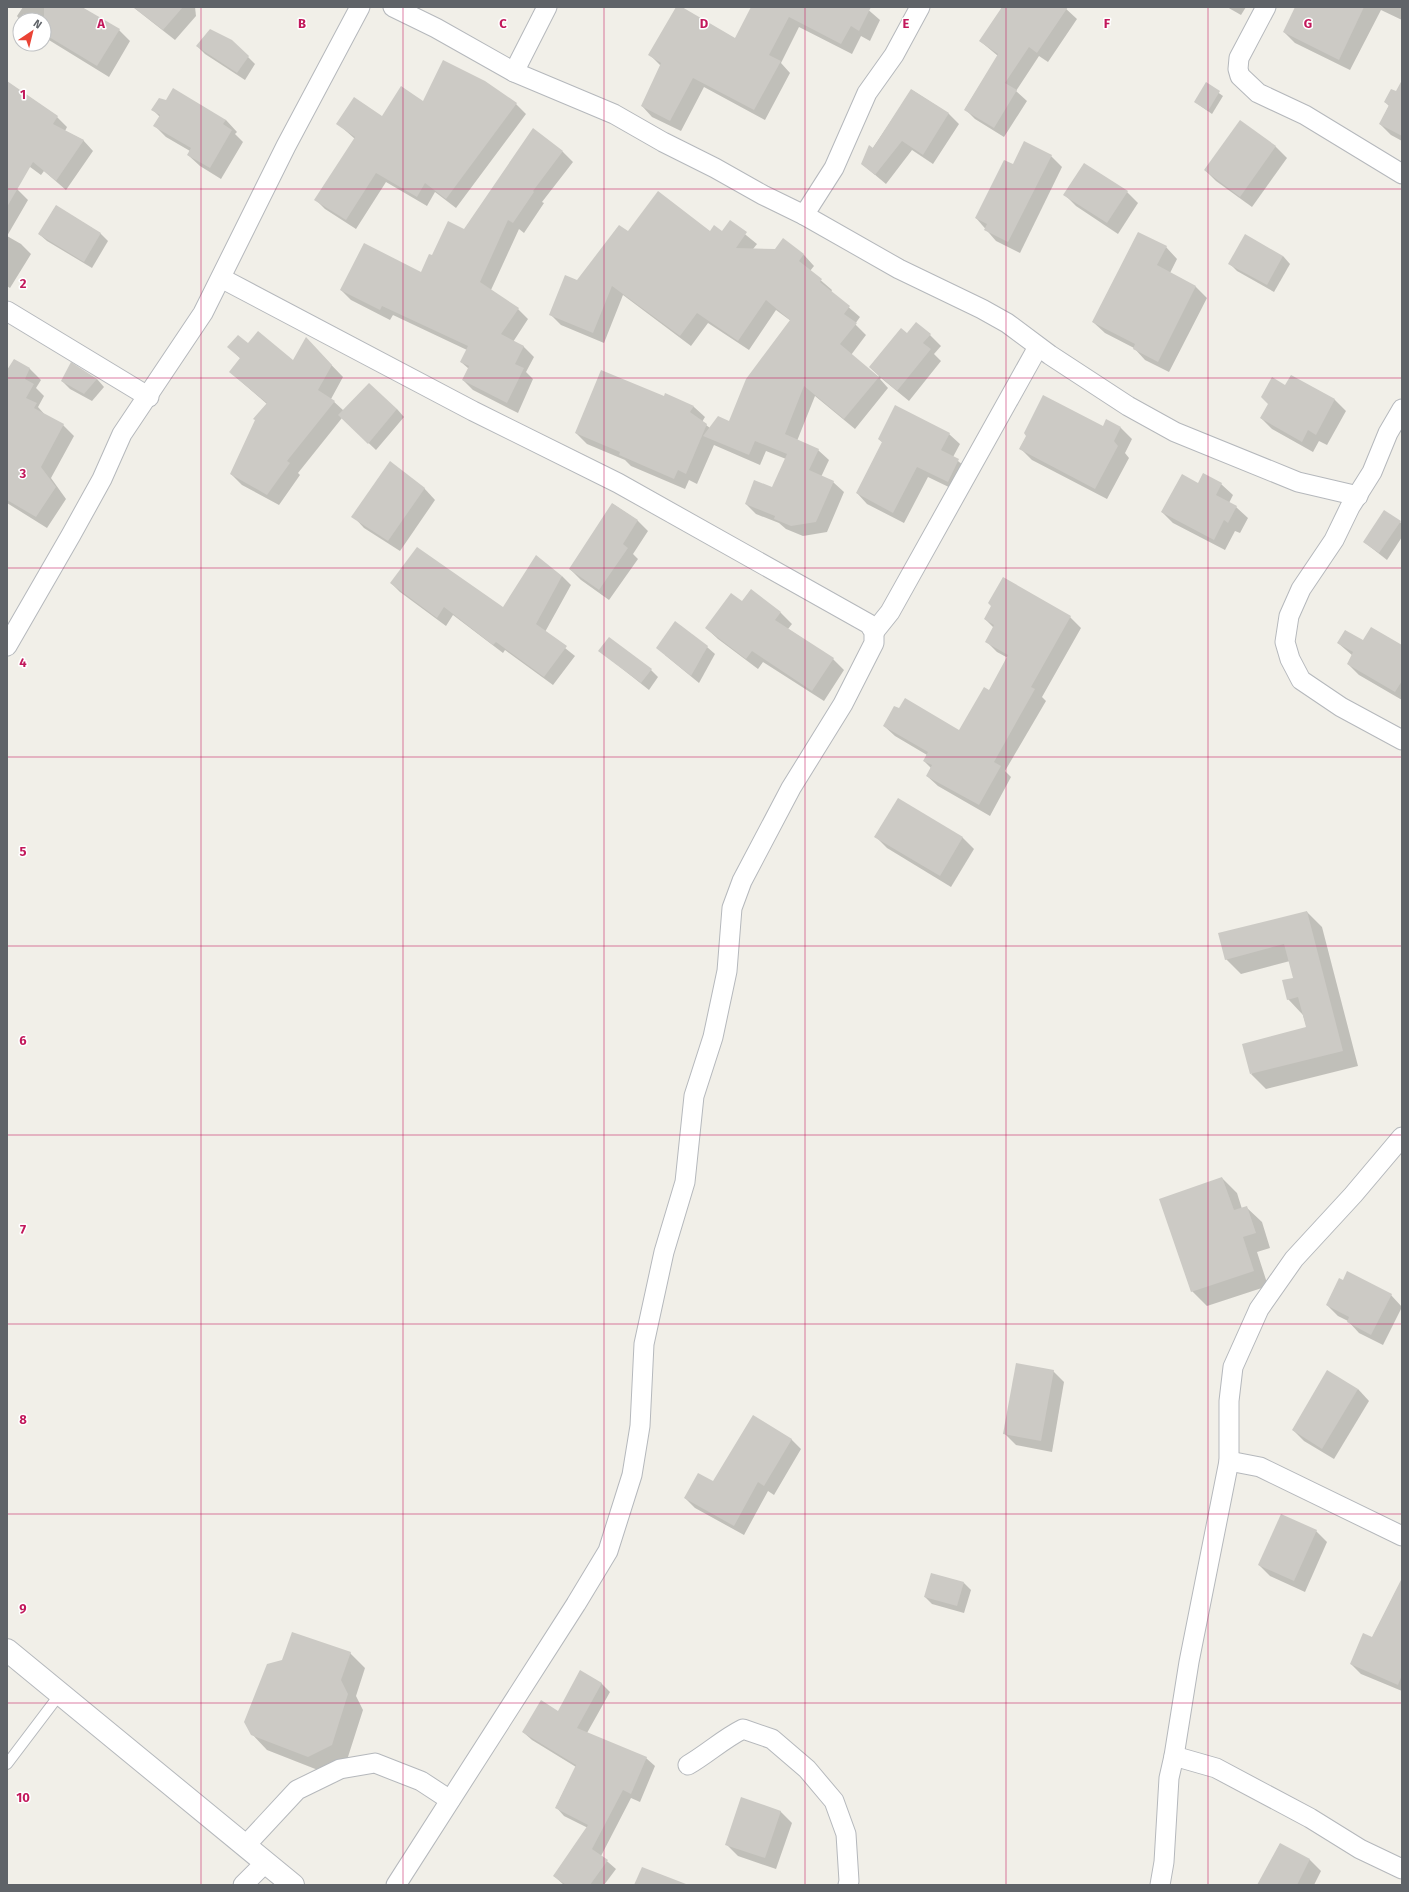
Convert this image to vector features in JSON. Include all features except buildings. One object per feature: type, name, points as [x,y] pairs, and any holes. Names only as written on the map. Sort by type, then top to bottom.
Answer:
[{"type":"street","points":[[7,646],[102,479],[122,434],[149,397],[203,313],[286,146],[360,7]]},
{"type":"street","points":[[393,7],[436,28],[514,72],[614,114],[663,142],[804,215],[899,270],[982,309],[1023,334],[1038,347],[1128,406],[1175,432],[1298,482],[1358,496]]},
{"type":"street","points":[[514,72],[547,7]]},
{"type":"street","points":[[804,215],[834,168],[867,94],[894,55],[920,7]]},
{"type":"street","points":[[1266,7],[1240,58],[1238,69],[1240,76],[1258,93],[1326,127],[1402,174]]},
{"type":"street","points":[[221,278],[473,411],[618,483],[869,624],[874,632],[874,643],[843,704],[791,788],[742,881],[732,908],[727,971],[714,1037],[694,1096],[685,1182],[664,1252],[644,1344],[640,1426],[632,1475],[608,1551],[576,1604],[396,1885]]},
{"type":"street","points":[[7,311],[149,397]]},
{"type":"street","points":[[874,632],[890,612],[1038,347]]},
{"type":"street","points":[[1402,409],[1388,433],[1372,472],[1350,507],[1334,540],[1301,589],[1289,616],[1285,642],[1290,659],[1301,680],[1341,707],[1402,740]]},
{"type":"street","points":[[1160,1885],[1164,1862],[1169,1778],[1189,1662],[1229,1460],[1230,1401],[1233,1367],[1259,1309],[1294,1259],[1354,1195],[1402,1137]]},
{"type":"street","points":[[1229,1460],[1260,1467],[1402,1536]]},
{"type":"street","points":[[7,1650],[293,1885]]},
{"type":"street","points":[[688,1765],[703,1756],[725,1738],[743,1729],[772,1739],[808,1769],[834,1801],[846,1834],[848,1885]]},
{"type":"street","points":[[1174,1756],[1216,1768],[1310,1818],[1360,1849],[1402,1869]]},
{"type":"street","points":[[245,1846],[297,1790],[340,1769],[375,1763],[421,1781],[450,1800]]},
{"type":"street","points":[[243,1885],[265,1863]]},
{"type":"lane","points":[[7,1764],[60,1694]]}]
